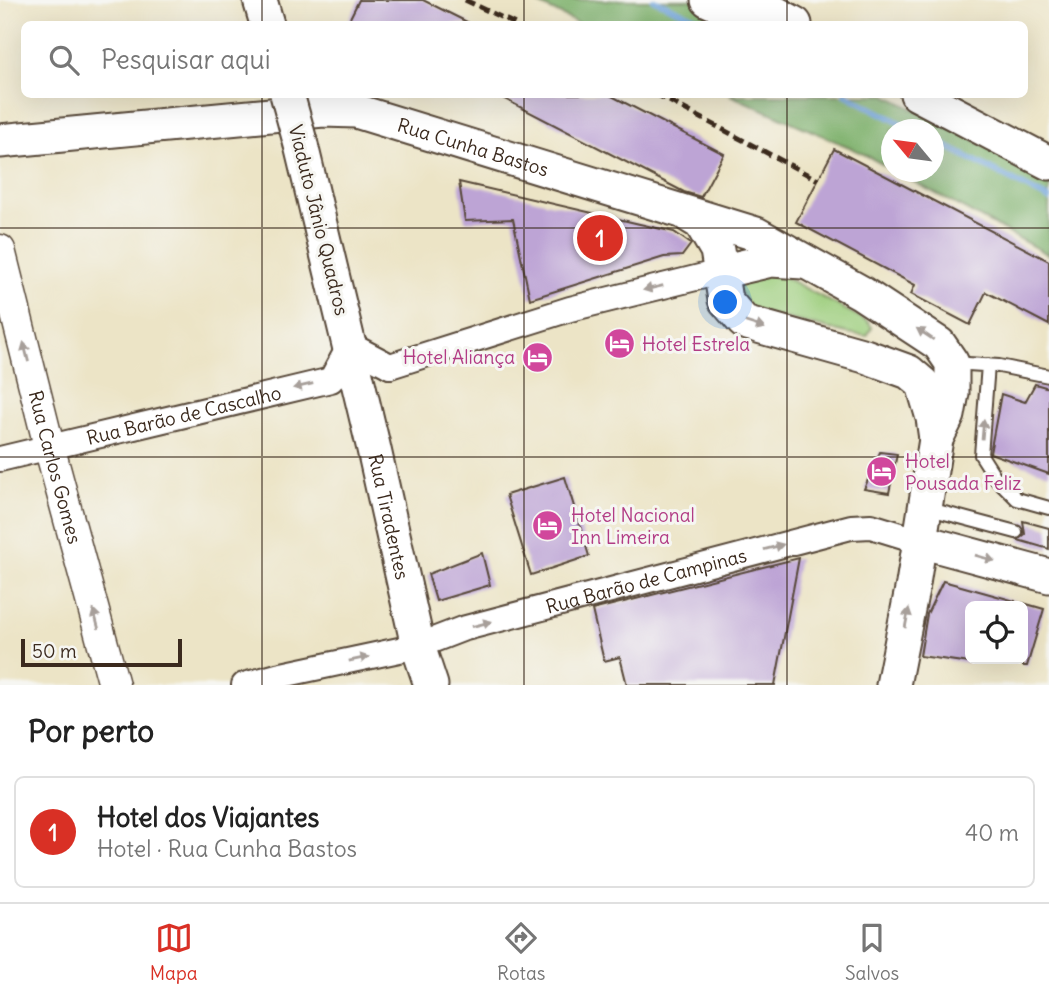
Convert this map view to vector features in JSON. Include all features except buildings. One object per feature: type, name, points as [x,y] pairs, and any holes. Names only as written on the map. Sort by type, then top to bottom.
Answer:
[{"type":"main road","points":[[260,0],[266,21]]},
{"type":"main road","points":[[708,0],[755,21]]},
{"type":"main road","points":[[752,0],[789,21]]},
{"type":"main road","name":"Viaduto Jânio Quadros","points":[[288,98],[350,345]]},
{"type":"main road","points":[[925,98],[1049,163]]},
{"type":"main road","name":"Rua Cunha Bastos","points":[[0,141],[252,115],[323,110],[356,111],[756,234],[887,308],[939,344],[952,363],[952,393],[948,415],[936,439]]},
{"type":"main road","name":"Rua Cunha Bastos","points":[[688,215],[701,223],[717,250],[725,300],[744,322],[865,356],[909,372],[922,384],[933,418],[936,439],[893,685]]},
{"type":"main road","points":[[720,272],[771,260],[805,262]]},
{"type":"main road","points":[[865,356],[877,348],[883,335],[887,323],[887,308]]},
{"type":"main road","name":"Rua Tiradentes","points":[[350,345],[418,646],[430,685]]},
{"type":"main road","name":"Rua Barão de Campinas","points":[[920,541],[1049,576]]},
{"type":"street","name":"Rua Carlos Gomes","points":[[0,250],[49,446],[114,685]]},
{"type":"street","points":[[363,402],[390,366],[570,309],[720,272]]},
{"type":"street","points":[[350,345],[390,366]]},
{"type":"street","name":"Rua Barão de Cascalho","points":[[0,459],[331,380],[350,345]]},
{"type":"street","name":"Rua Barão de Campinas","points":[[244,685],[418,646],[462,629],[851,527],[871,526],[920,541]]},
{"type":"lane","points":[[952,363],[994,365],[1049,376]]},
{"type":"lane","points":[[994,365],[981,455],[995,477],[1017,499],[1049,509]]},
{"type":"lane","points":[[926,508],[1016,532]]},
{"type":"green space","points":[[531,0],[693,0],[738,21],[573,21]]},
{"type":"green space","points":[[737,98],[892,98],[933,119],[881,119],[881,164]]},
{"type":"green space","points":[[944,125],[1049,179],[1049,255],[914,182],[944,182]]},
{"type":"green space","points":[[769,269],[867,321],[872,327],[867,336],[751,310],[739,290],[740,281]]},
{"type":"waterway","points":[[654,0],[702,21]]},
{"type":"waterway","points":[[853,98],[892,119]]},
{"type":"waterway","points":[[944,145],[1049,199]]},
{"type":"railway","points":[[465,0],[509,21]]},
{"type":"railway","points":[[664,98],[818,180]]},
{"type":"place","name":"Hotel dos Viajantes","points":[[600,238]]},
{"type":"place","name":"Hotel Estrela","points":[[619,344]]},
{"type":"place","name":"Hotel Aliança","points":[[538,357]]},
{"type":"place","name":"Hotel Pousada Feliz","points":[[882,472]]},
{"type":"place","name":"Hotel Nacional Inn Limeira","points":[[548,526]]}]
